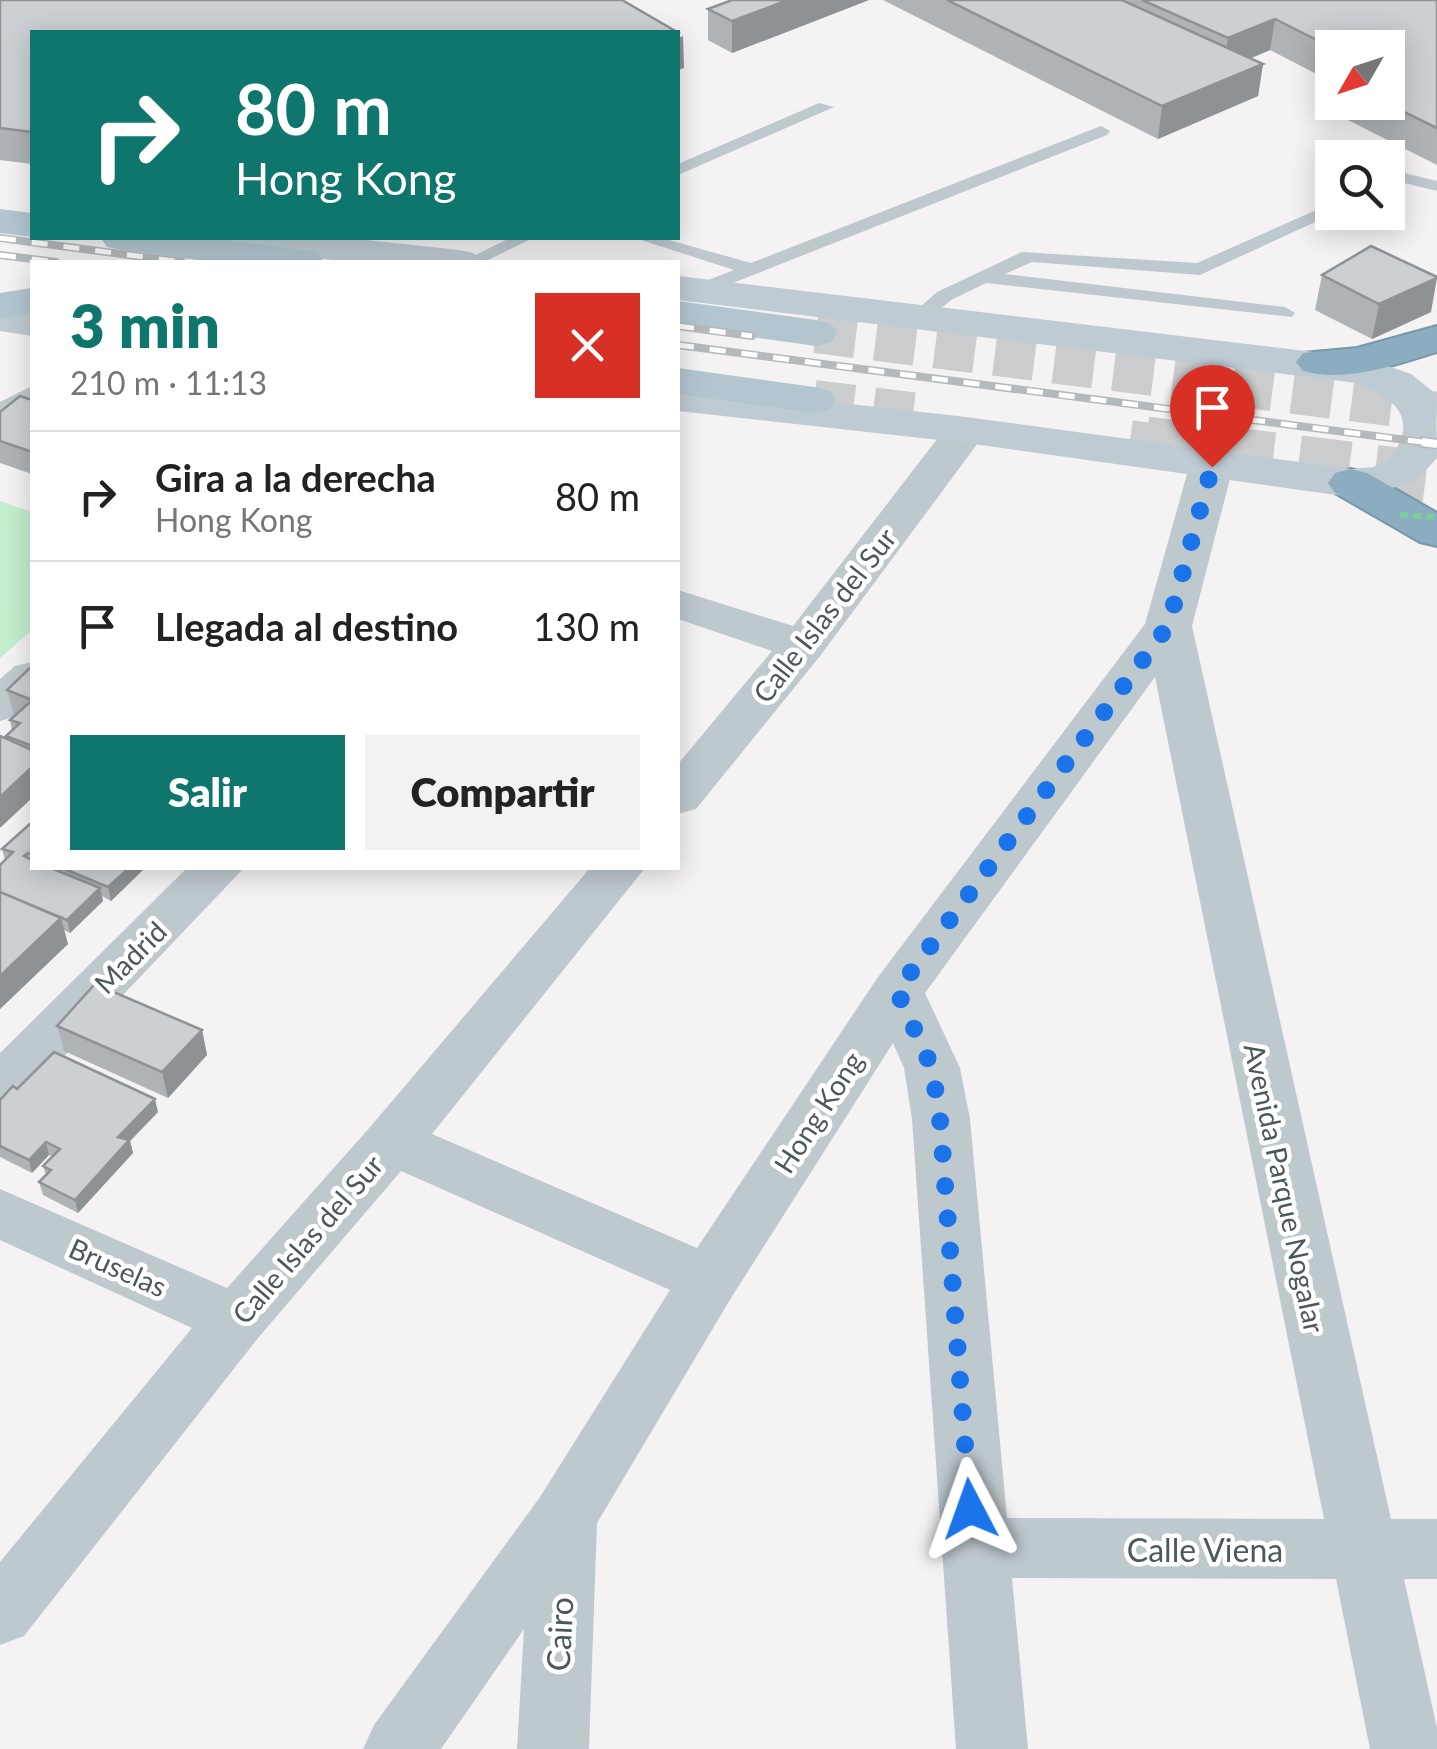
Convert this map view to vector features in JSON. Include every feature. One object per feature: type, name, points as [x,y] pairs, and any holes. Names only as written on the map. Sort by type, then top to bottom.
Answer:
[{"type":"highway","points":[[1318,362],[1359,361],[1437,339]]},
{"type":"highway","points":[[1351,483],[1397,505],[1419,524]]},
{"type":"main road","points":[[0,221],[30,226]]},
{"type":"main road","points":[[135,240],[288,260]]},
{"type":"main road","points":[[0,286],[30,291]]},
{"type":"main road","points":[[685,297],[816,333]]},
{"type":"main road","points":[[0,306],[30,301]]},
{"type":"main road","points":[[680,380],[814,400]]},
{"type":"street","points":[[0,210],[30,214]]},
{"type":"street","points":[[259,240],[441,260]]},
{"type":"street","points":[[680,398],[966,430],[1212,467],[1351,483],[1384,481],[1405,470],[1418,454],[1423,413],[1416,399],[1388,380],[1318,362],[685,297]]},
{"type":"street","points":[[0,318],[30,323]]},
{"type":"street","points":[[0,422],[30,400]]},
{"type":"street","name":"Calle Islas del Sur","points":[[680,795],[804,645],[966,430]]},
{"type":"street","name":"Hong Kong","points":[[399,1749],[564,1518],[709,1280],[897,991],[1168,626],[1212,467]]},
{"type":"street","points":[[680,605],[804,645]]},
{"type":"street","name":"Avenida Parque Nogalar","points":[[1168,626],[1406,1749]]},
{"type":"street","points":[[0,705],[30,679]]},
{"type":"street","name":"Madrid","points":[[0,1088],[216,870]]},
{"type":"street","name":"Calle Islas del Sur","points":[[0,1614],[236,1320],[392,1142],[617,870]]},
{"type":"street","points":[[897,991],[932,1068],[940,1119],[972,1548],[992,1749]]},
{"type":"street","points":[[392,1142],[709,1280]]},
{"type":"street","name":"Bruselas","points":[[0,1214],[236,1320]]},
{"type":"street","name":"Cairo","points":[[553,1749],[564,1518]]},
{"type":"street","name":"Calle Viena","points":[[972,1548],[1437,1549]]},
{"type":"lane","points":[[680,169],[824,107]]},
{"type":"lane","points":[[685,297],[1101,131]]},
{"type":"lane","points":[[1405,178],[1437,186]]},
{"type":"lane","points":[[918,318],[944,296],[1029,256],[1200,269],[1315,216]]},
{"type":"lane","points":[[474,260],[520,240]]},
{"type":"lane","points":[[651,240],[750,270]]},
{"type":"lane","points":[[981,277],[1286,314]]},
{"type":"path","points":[[1419,524],[1437,517]]},
{"type":"green space","points":[[0,501],[30,511],[30,632],[0,658]]},
{"type":"building","points":[[0,0],[622,0],[674,30],[30,30],[30,132],[0,128]]},
{"type":"building","points":[[732,0],[788,0],[732,21],[708,9]]},
{"type":"building","points":[[947,0],[1122,0],[1263,64],[1162,106]]},
{"type":"building","points":[[1142,0],[1437,0],[1437,128],[1405,112],[1405,30],[1315,30],[1315,39],[1275,19],[1228,38]]},
{"type":"building","points":[[1371,246],[1437,278],[1379,304],[1322,275]]},
{"type":"building","points":[[20,396],[30,399],[30,451],[0,441],[0,412]]},
{"type":"building","points":[[30,668],[30,699],[7,690]]},
{"type":"building","points":[[30,703],[30,745],[6,736],[20,723],[10,720]]},
{"type":"building","points":[[0,736],[30,749],[30,769],[0,797]]},
{"type":"building","points":[[30,824],[30,854],[24,856],[30,859],[30,870],[56,870],[100,888],[67,920],[0,892],[0,865],[13,852],[2,849]]},
{"type":"building","points":[[67,870],[127,870],[108,887]]},
{"type":"building","points":[[0,892],[61,918],[0,976]]},
{"type":"building","points":[[95,984],[202,1030],[162,1072],[57,1026]]},
{"type":"building","points":[[54,1052],[155,1099],[118,1137],[129,1140],[75,1200],[39,1182],[51,1170],[43,1166],[60,1149],[46,1142],[29,1160],[0,1146],[0,1100],[13,1086],[17,1089]]},
{"type":"tunnel","points":[[816,333],[1437,412]]},
{"type":"tunnel","points":[[814,400],[926,414]]},
{"type":"tunnel","points":[[1130,440],[1166,445]]},
{"type":"tunnel","points":[[1146,442],[1437,478]]},
{"type":"railway","points":[[0,238],[167,260]]},
{"type":"railway","points":[[0,255],[40,260]]},
{"type":"railway","points":[[680,326],[752,336]]},
{"type":"railway","points":[[680,345],[1437,444],[1422,442]]},
{"type":"route","points":[[970,1509],[940,1119],[932,1068],[897,991],[1168,626],[1212,467]]}]
